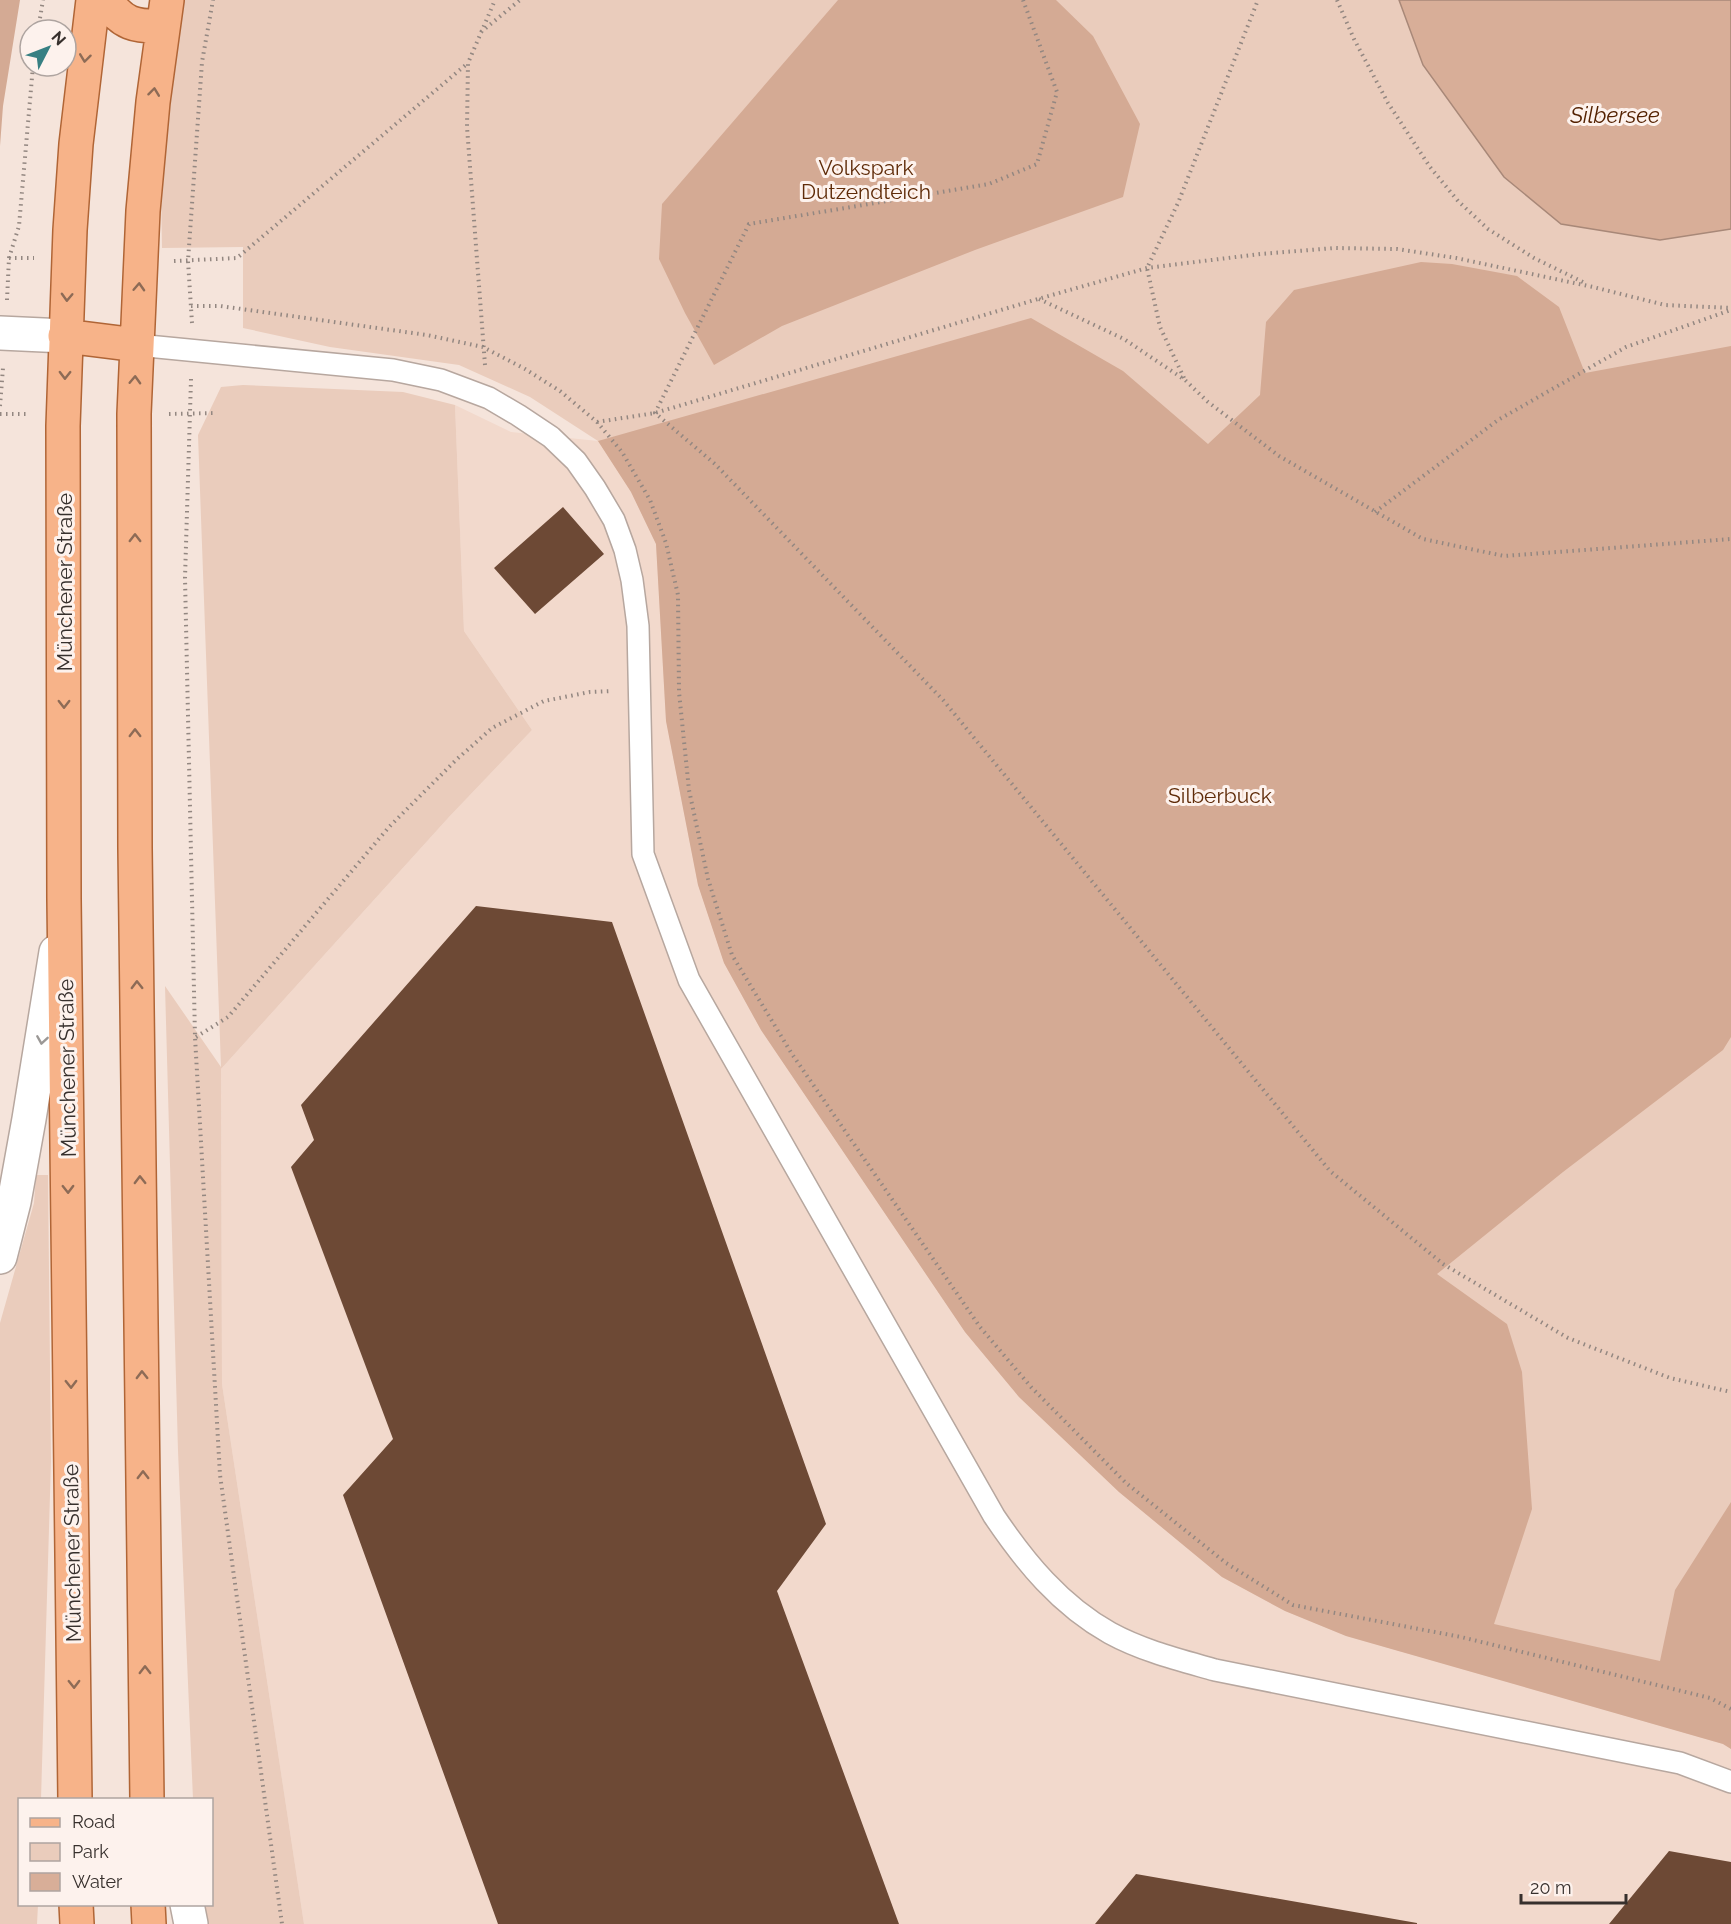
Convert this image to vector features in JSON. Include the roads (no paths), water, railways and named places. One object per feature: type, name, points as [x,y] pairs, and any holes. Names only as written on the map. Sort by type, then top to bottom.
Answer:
[{"type":"main road","name":"Münchener Straße","points":[[75,1798],[64,899],[63,426],[70,230],[76,144],[93,0]]},
{"type":"main road","points":[[106,0],[129,24],[148,26],[165,13]]},
{"type":"main road","points":[[147,1798],[135,848],[134,414],[144,200],[153,102],[165,13]]},
{"type":"main road","points":[[0,333],[66,336],[137,345]]},
{"type":"main road","points":[[0,1257],[14,1202],[29,1119],[64,899]]},
{"type":"main road","points":[[145,1729],[162,1798]]},
{"type":"main road","points":[[76,1906],[76,1924]]},
{"type":"main road","points":[[148,1906],[149,1924]]},
{"type":"main road","points":[[186,1906],[191,1924]]},
{"type":"lane","points":[[137,345],[393,370],[441,380],[489,398],[518,415],[551,437],[576,461],[614,520],[625,550],[632,580],[638,626],[643,854],[689,980],[994,1516],[1019,1553],[1047,1585],[1077,1611],[1111,1634],[1161,1655],[1215,1670],[1680,1764],[1731,1782]]},
{"type":"water","name":"Silbersee","points":[[1399,0],[1731,0],[1731,229],[1660,240],[1561,224],[1504,177],[1423,65]]},
{"type":"park label","name":"Volkspark Dutzendteich","points":[[866,179]]},
{"type":"park label","name":"Silberbuck","points":[[1220,795]]}]
